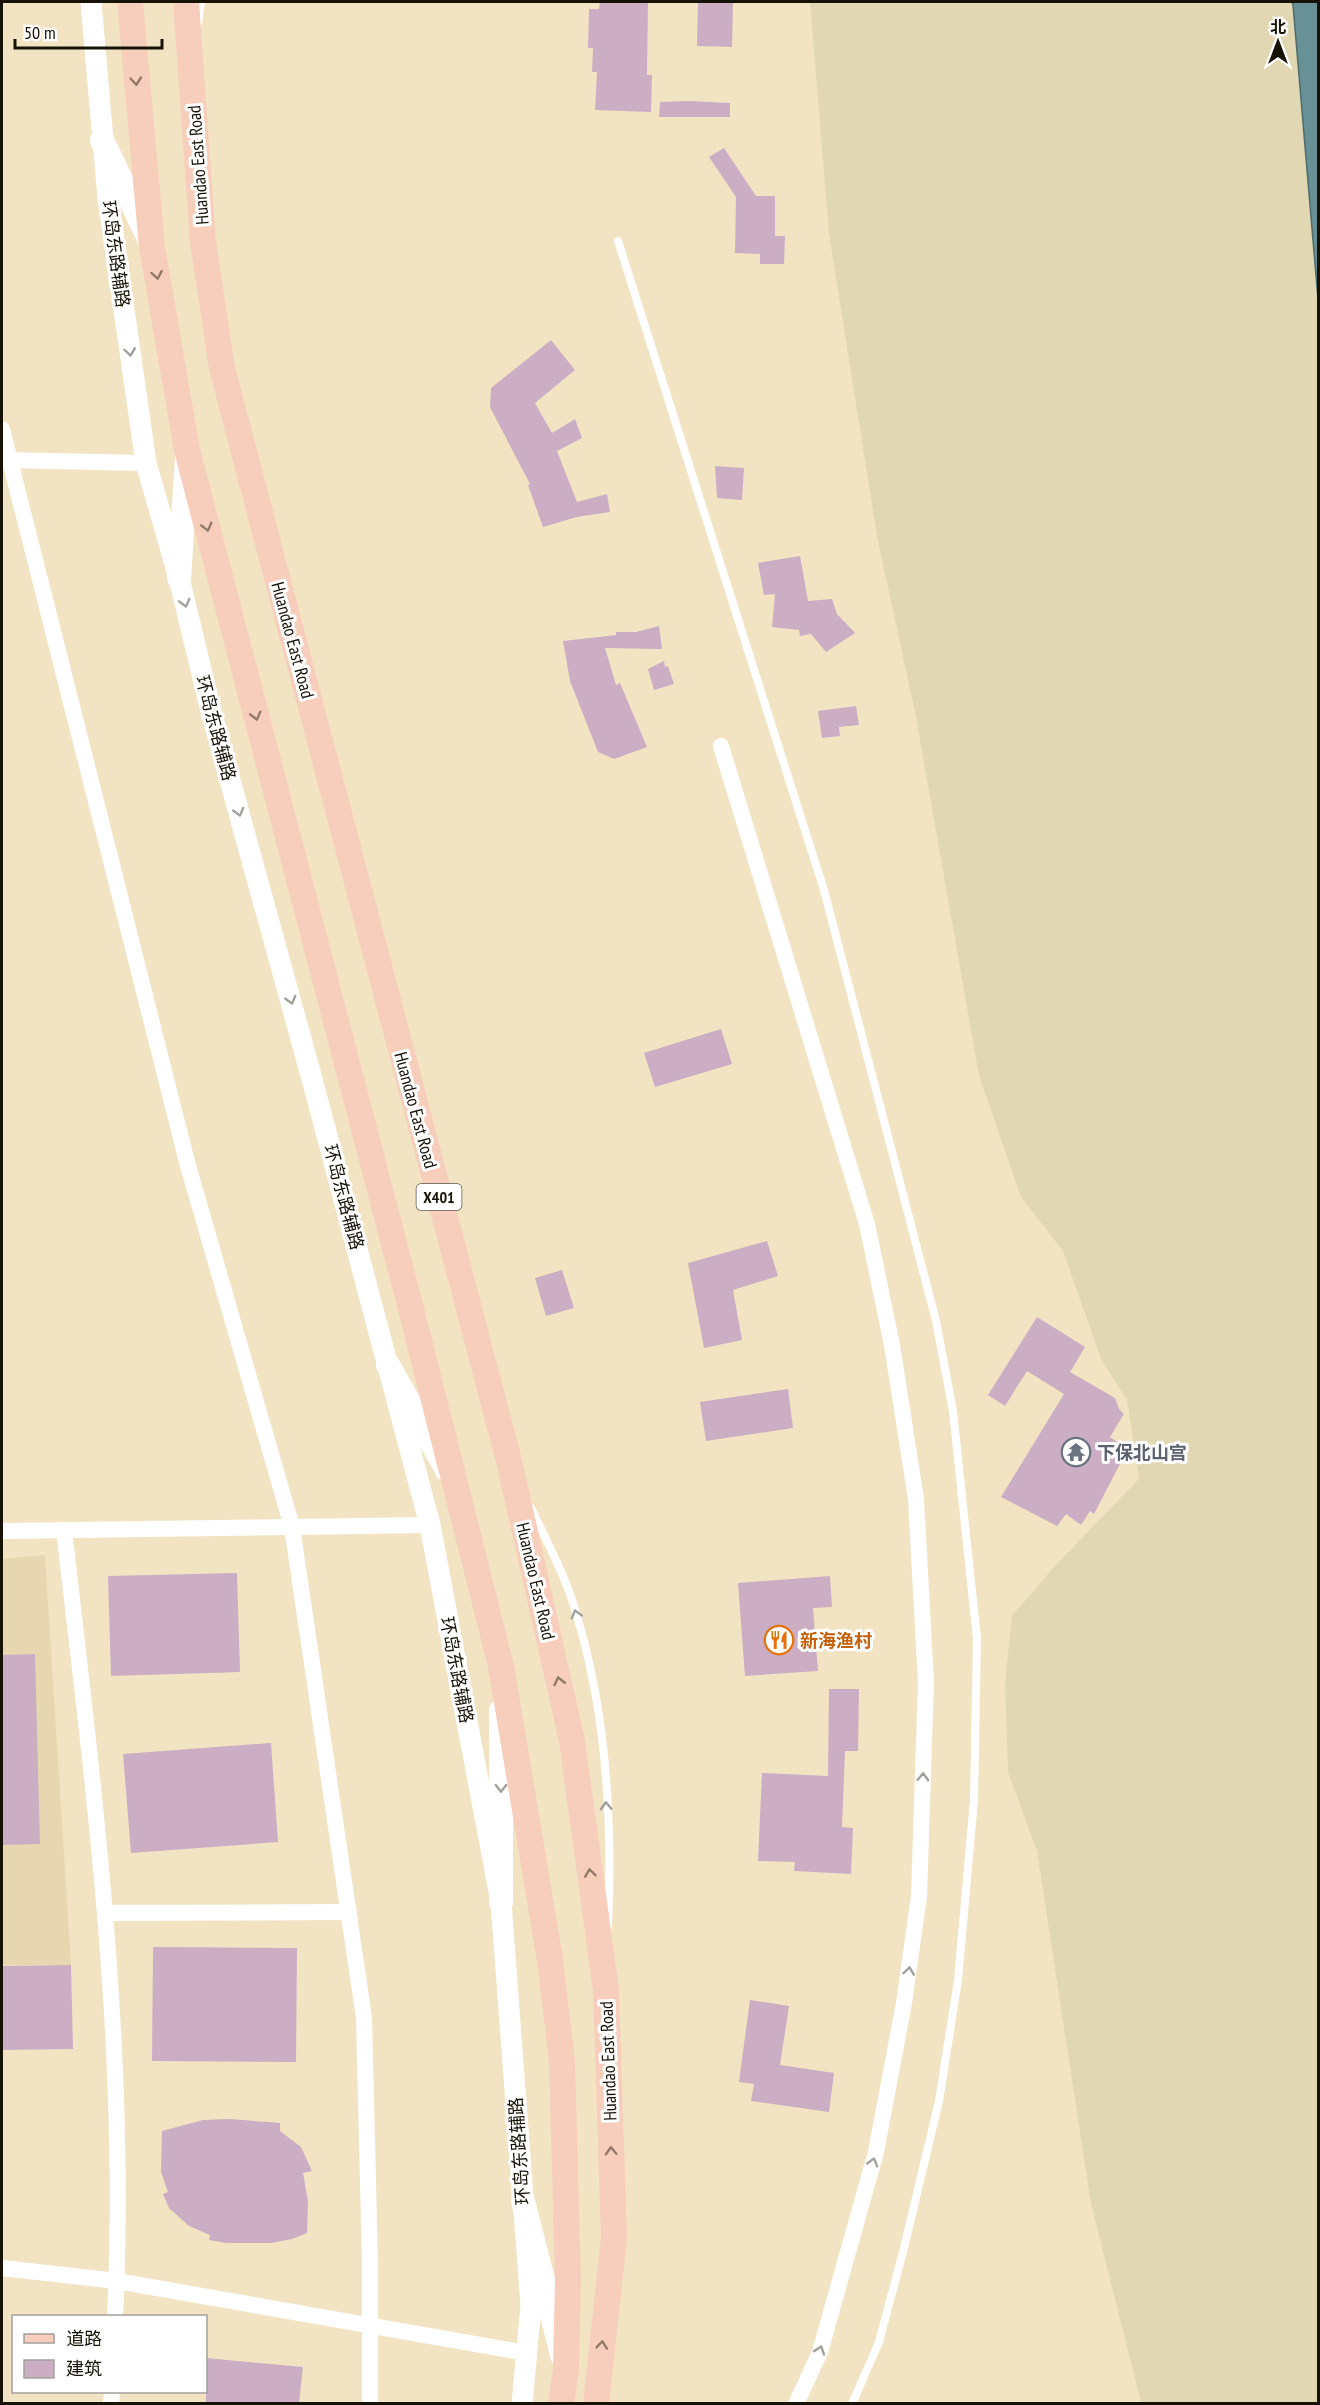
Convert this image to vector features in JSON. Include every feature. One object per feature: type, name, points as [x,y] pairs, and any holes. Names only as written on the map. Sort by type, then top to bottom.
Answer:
[{"type":"main road","points":[[130,2],[152,247],[188,450],[501,1666],[550,1960],[562,2061],[568,2280],[566,2369],[561,2403]]},
{"type":"main road","name":"Huandao East Road","points":[[186,2],[203,242],[222,368],[509,1461],[572,1741],[606,1990],[614,2238],[596,2403]]},
{"type":"main road","points":[[102,140],[152,247]]},
{"type":"main road","points":[[178,578],[188,450]]},
{"type":"main road","points":[[388,1365],[455,1483]]},
{"type":"main road","points":[[501,1666],[501,1902]]},
{"type":"main road","points":[[523,2201],[566,2369]]},
{"type":"street","name":"环岛东路辅路","points":[[92,2],[108,198],[146,463],[211,711],[312,1078],[429,1525],[501,1902],[531,2305],[522,2403]]},
{"type":"street","points":[[2,429],[5,459],[188,1162],[292,1527],[364,2018],[370,2252],[370,2403]]},
{"type":"street","points":[[5,459],[146,463]]},
{"type":"street","points":[[721,746],[869,1235],[892,1345],[916,1499],[926,1683],[919,1896],[904,2003],[876,2152],[820,2352],[796,2403]]},
{"type":"street","points":[[2,1532],[429,1525]]},
{"type":"street","points":[[64,1530],[105,1913],[117,2077],[116,2315]]},
{"type":"street","points":[[105,1913],[349,1912]]},
{"type":"street","points":[[2,2268],[117,2282],[527,2353]]},
{"type":"lane","points":[[192,74],[201,2]]},
{"type":"lane","points":[[618,241],[824,890],[936,1321],[953,1411],[977,1639],[974,1800],[958,1980],[939,2101],[904,2248],[879,2342],[852,2403]]},
{"type":"lane","points":[[509,1461],[572,1598],[588,1653],[603,1755],[609,1862],[606,1990]]},
{"type":"shaded area","points":[[45,1555],[71,1965],[2,1965],[2,1559]]},
{"type":"sand","points":[[810,2],[1292,2],[1318,299],[1318,2403],[1141,2403],[1091,2204],[1037,1851],[1008,1772],[1005,1683],[1012,1616],[1053,1568],[1139,1479],[1127,1400],[1101,1359],[1063,1251],[1021,1197],[979,1076],[916,717],[877,536],[829,234]]},
{"type":"water","points":[[1292,2],[1318,2],[1318,299],[1293,5]]},
{"type":"building","points":[[600,2],[648,2],[647,75],[652,75],[651,112],[595,110],[597,72],[592,72],[593,48],[588,48],[589,9],[599,9]]},
{"type":"building","points":[[698,2],[733,2],[732,47],[697,46]]},
{"type":"building","points":[[660,102],[730,103],[730,117],[659,117]]},
{"type":"building","points":[[724,148],[756,196],[775,196],[775,236],[785,236],[784,264],[760,264],[760,254],[735,253],[736,197],[709,157]]},
{"type":"building","points":[[551,340],[575,370],[535,403],[552,433],[575,419],[582,438],[557,451],[577,502],[607,494],[610,512],[577,517],[543,527],[528,485],[530,484],[490,407],[491,388]]},
{"type":"building","points":[[715,466],[744,468],[742,500],[717,498]]},
{"type":"building","points":[[800,556],[808,601],[832,599],[837,614],[855,633],[826,652],[811,634],[800,636],[799,630],[772,627],[775,594],[764,595],[758,563]]},
{"type":"building","points":[[659,626],[662,649],[605,648],[616,685],[620,683],[647,747],[614,759],[598,752],[570,681],[563,641],[616,635],[616,632],[636,632]]},
{"type":"building","points":[[664,661],[674,684],[654,690],[648,669]]},
{"type":"building","points":[[856,706],[859,725],[839,727],[840,736],[822,738],[818,711]]},
{"type":"building","points":[[721,1029],[732,1064],[655,1087],[644,1053]]},
{"type":"building","points":[[767,1241],[778,1276],[733,1290],[742,1340],[704,1348],[688,1263]]},
{"type":"building","points":[[562,1270],[574,1308],[546,1316],[535,1278]]},
{"type":"building","name":"下保北山宫","points":[[1037,1317],[1085,1347],[1070,1372],[1115,1398],[1119,1409],[1124,1414],[1110,1437],[1123,1446],[1123,1458],[1094,1514],[1090,1511],[1081,1525],[1066,1514],[1057,1526],[1001,1497],[1064,1394],[1027,1371],[1005,1406],[988,1395]]},
{"type":"building","points":[[788,1389],[793,1428],[706,1441],[700,1402]]},
{"type":"building","points":[[237,1573],[240,1672],[111,1676],[108,1576]]},
{"type":"building","name":"新海渔村","points":[[830,1576],[832,1607],[813,1608],[818,1671],[745,1676],[738,1583]]},
{"type":"building","points":[[35,1654],[40,1844],[3,1845],[2,1655]]},
{"type":"building","points":[[829,1689],[859,1689],[858,1751],[845,1751],[842,1827],[853,1828],[851,1874],[794,1871],[795,1862],[758,1861],[762,1773],[828,1776]]},
{"type":"building","points":[[271,1743],[278,1842],[131,1853],[123,1754]]},
{"type":"building","points":[[153,1947],[297,1948],[296,2062],[152,2061]]},
{"type":"building","points":[[71,1965],[73,2049],[2,2050],[2,1966]]},
{"type":"building","points":[[750,2000],[789,2006],[780,2065],[834,2073],[829,2112],[751,2101],[754,2084],[739,2082]]},
{"type":"building","points":[[229,2119],[280,2123],[280,2131],[301,2147],[312,2171],[303,2173],[308,2201],[307,2233],[271,2243],[226,2243],[209,2240],[210,2235],[189,2226],[169,2208],[163,2194],[168,2192],[161,2172],[162,2131],[203,2120]]},
{"type":"building","points":[[207,2358],[303,2367],[299,2403],[206,2403]]},
{"type":"place","name":"下保北山宫","points":[[1076,1452]]},
{"type":"place","name":"新海渔村","points":[[779,1640]]}]
